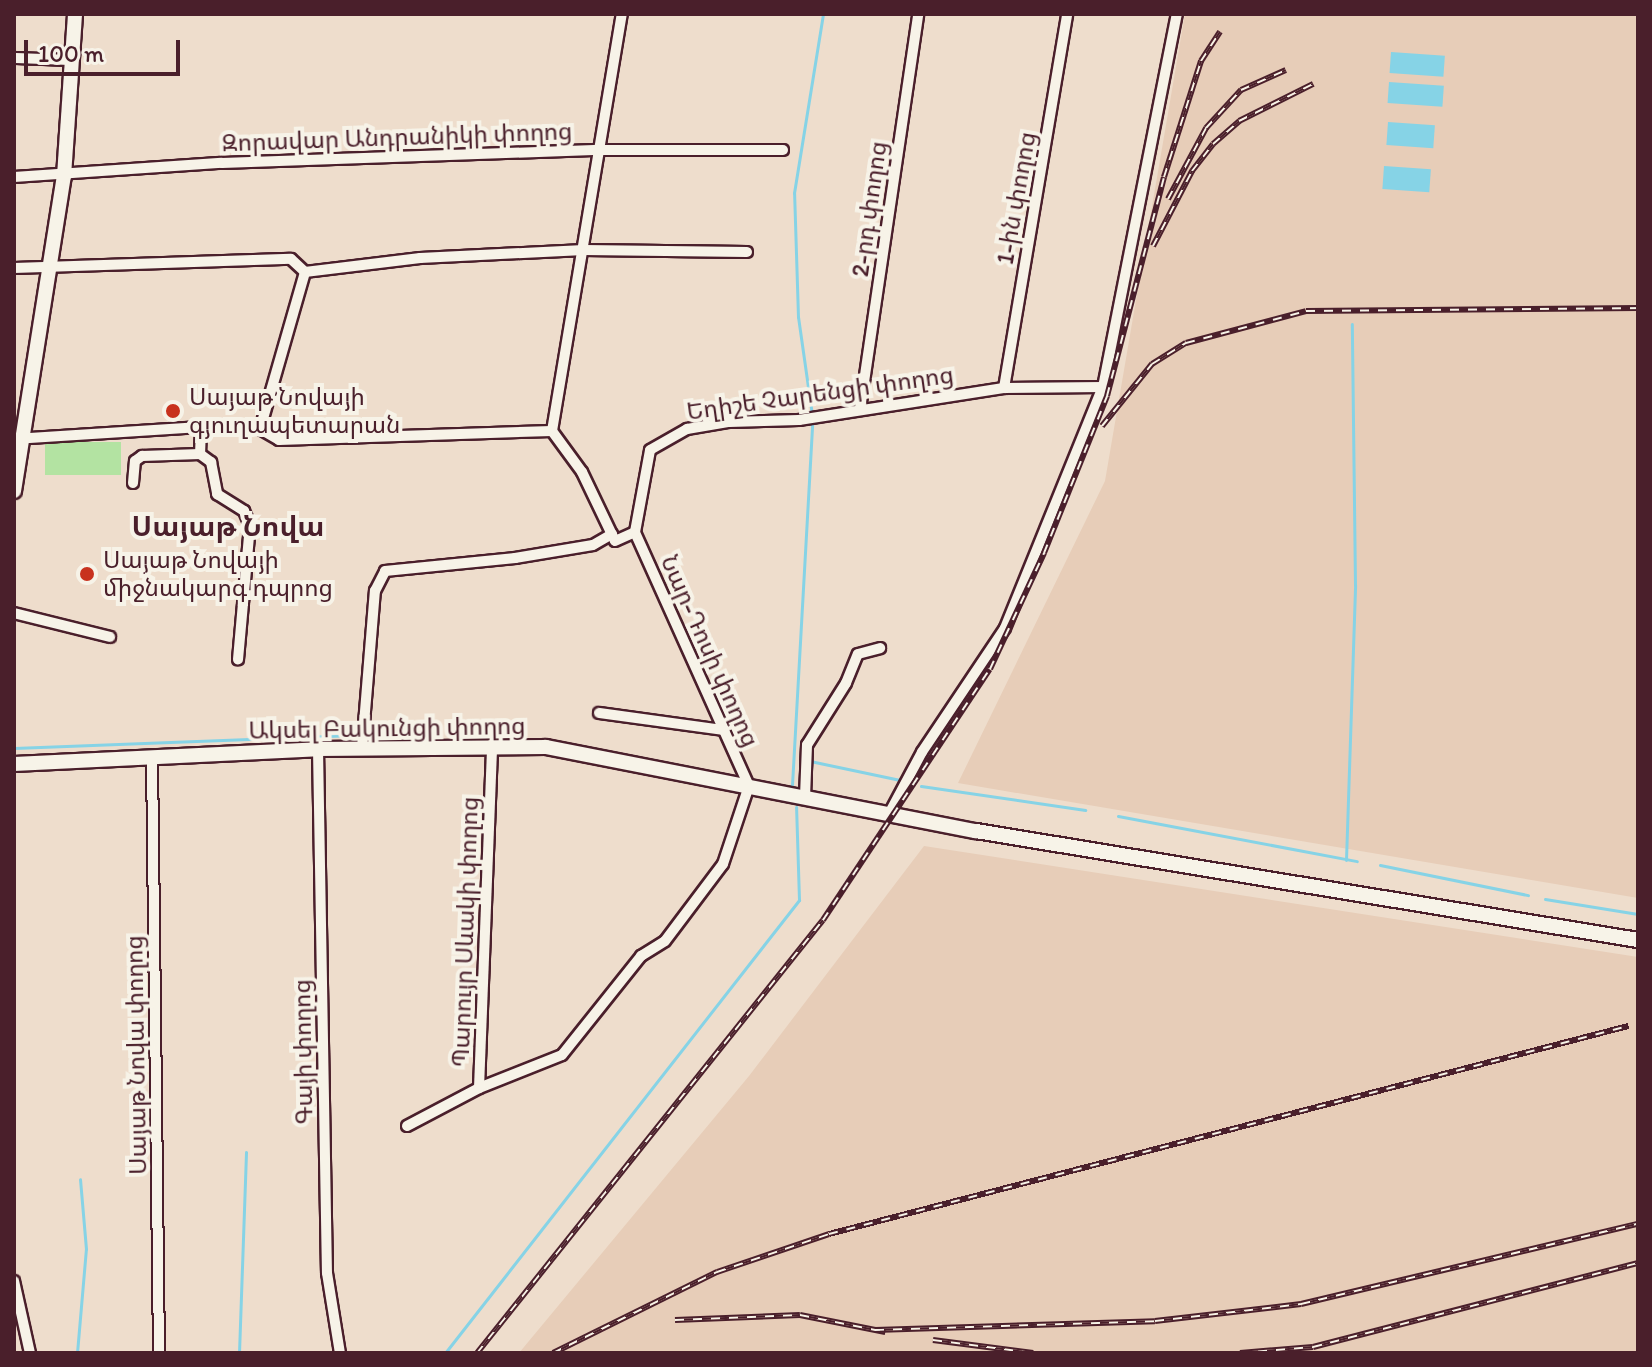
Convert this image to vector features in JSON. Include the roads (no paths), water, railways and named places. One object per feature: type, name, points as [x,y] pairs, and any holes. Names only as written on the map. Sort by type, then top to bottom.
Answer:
[{"type":"main road","points":[[14,491],[18,439],[64,176],[75,14]]},
{"type":"main road","name":"Ակսել Բակունցի փողոց","points":[[14,764],[318,749],[492,744],[546,747],[805,797],[1638,940]]},
{"type":"street","points":[[622,14],[552,431],[582,472],[615,541],[635,532]]},
{"type":"street","name":"2-րդ փողոց","points":[[860,409],[918,14]]},
{"type":"street","name":"1-ին փողոց","points":[[1004,388],[1067,14]]},
{"type":"street","points":[[890,812],[922,752],[1005,628],[1103,387],[1177,14]]},
{"type":"street","points":[[14,58],[72,60]]},
{"type":"street","name":"Զորավար Անդրանիկի փողոց","points":[[14,177],[222,163],[601,150],[783,150]]},
{"type":"street","points":[[14,268],[291,259],[305,272],[420,258],[584,250],[747,252]]},
{"type":"street","points":[[260,429],[305,272]]},
{"type":"street","name":"Եղիշե Չարենցի փողոց","points":[[635,532],[644,462],[661,440],[729,422],[799,420],[1004,388],[1103,387]]},
{"type":"street","points":[[18,439],[201,427],[260,429],[279,440],[552,431]]},
{"type":"street","points":[[200,454],[201,427]]},
{"type":"street","points":[[133,483],[135,461],[142,456],[200,454],[211,462],[217,494],[244,511],[250,525],[238,659]]},
{"type":"street","name":"Նար-Դոսի փողոց","points":[[635,532],[749,786]]},
{"type":"street","points":[[362,748],[375,591],[385,571],[515,558],[593,545],[612,534]]},
{"type":"street","points":[[14,613],[110,637]]},
{"type":"street","points":[[805,797],[807,745],[846,683],[858,654],[880,648]]},
{"type":"street","points":[[599,713],[723,730]]},
{"type":"street","name":"Պարույր Սևակի փողոց","points":[[407,1126],[479,1088],[492,744]]},
{"type":"street","name":"Գայի փողոց","points":[[318,749],[327,1273],[340,1353]]},
{"type":"street","name":"Սայաթ Նովա փողոց","points":[[152,756],[159,1353]]},
{"type":"street","points":[[479,1088],[562,1055],[641,956],[665,941],[723,864],[749,786]]},
{"type":"street","points":[[14,1281],[30,1353]]},
{"type":"water","points":[[1391,52],[1445,56],[1443,77],[1390,73]]},
{"type":"water","points":[[1389,82],[1444,86],[1442,107],[1388,103]]},
{"type":"water","points":[[1388,122],[1435,125],[1433,148],[1386,145]]},
{"type":"water","points":[[1384,166],[1431,169],[1429,192],[1382,189]]},
{"type":"waterway","points":[[812,415],[798,317],[794,193],[823,14]]},
{"type":"waterway","points":[[1346,860],[1355,585],[1352,324]]},
{"type":"waterway","points":[[792,785],[812,422]]},
{"type":"waterway","points":[[14,748],[355,735]]},
{"type":"waterway","points":[[810,761],[900,780]]},
{"type":"waterway","points":[[921,786],[1085,810]]},
{"type":"waterway","points":[[445,1353],[799,900],[796,807]]},
{"type":"waterway","points":[[1118,816],[1357,861]]},
{"type":"waterway","points":[[1380,865],[1528,895]]},
{"type":"waterway","points":[[1545,899],[1638,914]]},
{"type":"waterway","points":[[239,1353],[246,1152]]},
{"type":"waterway","points":[[77,1353],[86,1249],[80,1179]]},
{"type":"railway","points":[[477,1353],[823,920],[990,669],[1044,553],[1107,396],[1164,177],[1201,61],[1220,32]]},
{"type":"railway","points":[[1168,199],[1206,128],[1241,90],[1286,70]]},
{"type":"railway","points":[[1153,246],[1192,171],[1213,144],[1239,121],[1313,84]]},
{"type":"railway","points":[[1102,426],[1152,364],[1186,343],[1306,311],[1638,308]]},
{"type":"railway","points":[[553,1353],[717,1272],[829,1234],[1628,1026]]},
{"type":"railway","points":[[875,1330],[1155,1321],[1301,1304],[1638,1224]]},
{"type":"railway","points":[[1240,1353],[1313,1347],[1638,1263]]},
{"type":"railway","points":[[675,1320],[800,1315],[885,1332]]},
{"type":"railway","points":[[933,1340],[1033,1353]]},
{"type":"place","name":"Սայաթ Նովայի գյուղապետարան","points":[[173,411]]},
{"type":"place","name":"Սայաթ Նովայի միջնակարգ դպրոց","points":[[87,574]]},
{"type":"district","name":"Սայաթ Նովա","points":[[228,526]]}]
